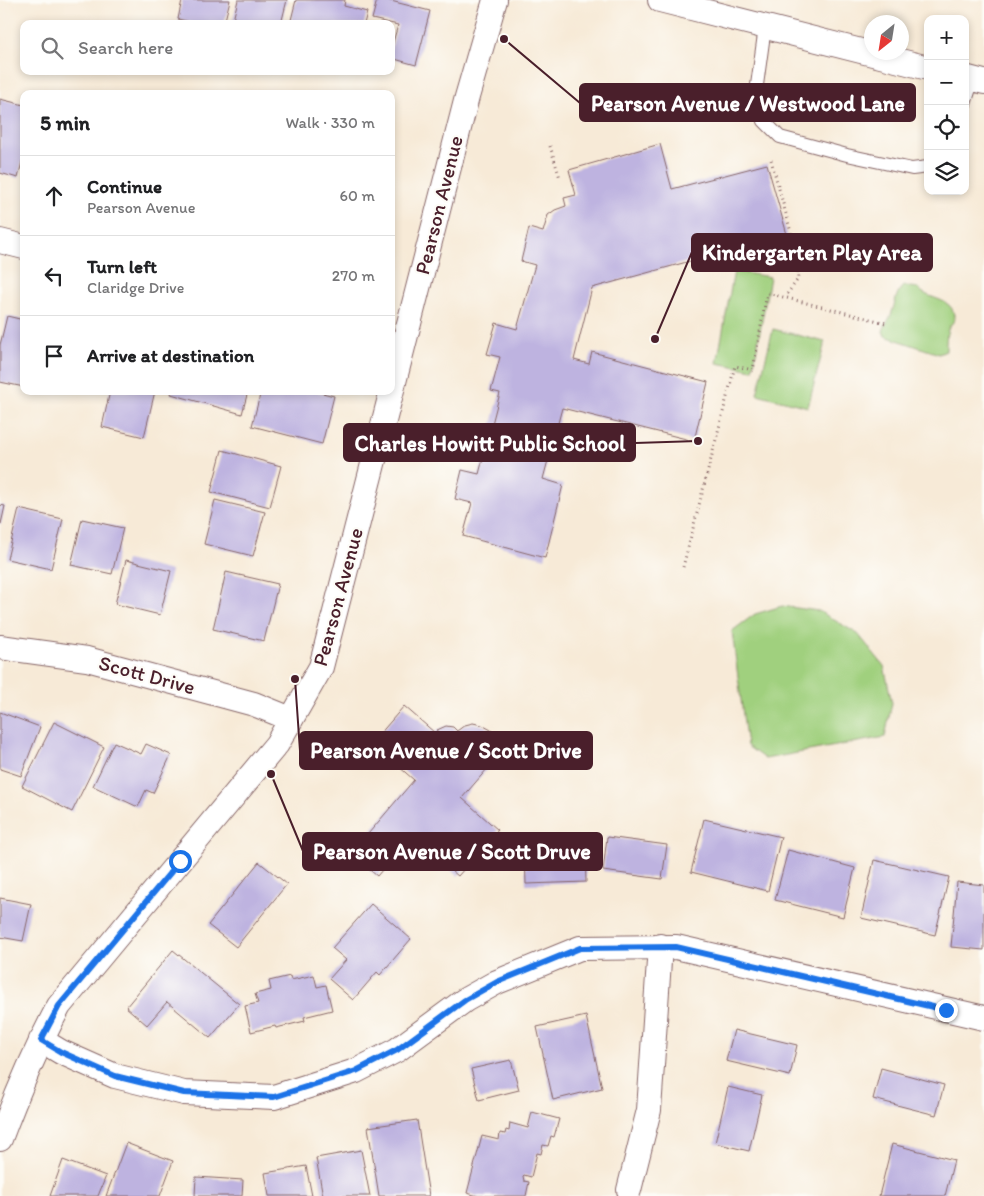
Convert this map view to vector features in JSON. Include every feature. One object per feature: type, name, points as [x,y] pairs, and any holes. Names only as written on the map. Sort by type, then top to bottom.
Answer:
[{"type":"street","name":"Pearson Avenue","points":[[397,342],[495,0]]},
{"type":"street","points":[[660,0],[924,67]]},
{"type":"street","points":[[0,241],[20,246]]},
{"type":"street","name":"Pearson Avenue","points":[[0,1139],[41,1040],[59,1006],[277,744],[321,667],[385,395]]},
{"type":"street","name":"Scott Drive","points":[[0,647],[87,659],[254,704],[291,719]]},
{"type":"street","points":[[629,1190],[649,1110],[660,946]]},
{"type":"street","points":[[41,1040],[61,1052],[115,1076],[184,1093],[274,1097],[356,1071],[397,1050],[465,1000],[497,982],[580,948],[660,946],[676,947],[984,1018]]},
{"type":"lane","points":[[765,27],[756,102],[764,121],[780,137],[847,155],[912,169],[924,168]]},
{"type":"lane","points":[[969,93],[974,80]]},
{"type":"path","points":[[550,146],[560,178]]},
{"type":"path","points":[[771,160],[797,254],[798,279],[785,297]]},
{"type":"path","points":[[683,567],[735,366],[753,370],[767,293],[886,323]]},
{"type":"green space","points":[[734,271],[770,277],[753,370],[717,363]]},
{"type":"green space","points":[[903,286],[918,288],[927,295],[949,305],[954,319],[947,332],[946,351],[939,354],[885,336],[884,328],[891,315],[897,295]]},
{"type":"green space","points":[[773,329],[825,342],[808,407],[757,394]]},
{"type":"green space","points":[[782,606],[819,611],[858,634],[884,666],[892,703],[885,737],[765,759],[747,746],[732,631],[755,614]]},
{"type":"building","points":[[182,0],[230,0],[225,20],[178,19]]},
{"type":"building","points":[[238,0],[287,0],[282,20],[233,20]]},
{"type":"building","points":[[296,0],[345,0],[344,6],[367,12],[365,20],[291,20]]},
{"type":"building","points":[[377,0],[387,0],[430,11],[416,65],[395,59],[395,35],[398,25],[395,24],[395,20],[372,19]]},
{"type":"building","points":[[0,99],[20,104],[20,170],[18,178],[0,173]]},
{"type":"building","points":[[660,144],[672,189],[767,164],[788,238],[695,263],[694,260],[592,288],[574,360],[589,364],[592,352],[708,382],[694,441],[562,408],[543,479],[563,485],[545,558],[463,536],[472,503],[455,499],[462,470],[479,474],[500,393],[491,391],[500,357],[487,354],[496,323],[517,329],[535,265],[521,261],[529,228],[543,232],[548,215],[566,206],[564,198],[576,195],[569,170]]},
{"type":"building","points":[[7,316],[20,319],[20,386],[0,382],[0,345]]},
{"type":"building","points":[[109,395],[154,395],[144,437],[102,427]]},
{"type":"building","points":[[175,395],[247,395],[242,414]]},
{"type":"building","points":[[260,395],[334,396],[322,444],[252,426]]},
{"type":"building","points":[[222,450],[281,466],[270,507],[211,492]]},
{"type":"building","points":[[215,500],[265,512],[253,556],[204,544]]},
{"type":"building","points":[[0,505],[5,506],[1,524],[0,524]]},
{"type":"building","points":[[19,509],[63,519],[51,569],[7,559]]},
{"type":"building","points":[[82,519],[123,528],[112,574],[71,565]]},
{"type":"building","points":[[126,560],[171,571],[160,615],[115,604]]},
{"type":"building","points":[[226,572],[278,584],[264,641],[213,629]]},
{"type":"building","points":[[404,706],[435,733],[446,726],[453,727],[457,731],[465,725],[473,723],[491,730],[498,738],[499,749],[494,761],[462,798],[498,830],[458,876],[411,836],[377,876],[351,854],[414,780],[372,743]]},
{"type":"building","points":[[0,712],[40,727],[21,776],[0,769]]},
{"type":"building","points":[[54,722],[104,747],[72,812],[22,786]]},
{"type":"building","points":[[114,742],[141,754],[146,744],[171,755],[153,793],[146,790],[138,807],[93,786]]},
{"type":"building","points":[[704,819],[781,837],[768,891],[691,872]]},
{"type":"building","points":[[607,837],[667,845],[662,879],[603,871]]},
{"type":"building","points":[[585,849],[586,882],[526,884],[525,851]]},
{"type":"building","points":[[788,850],[855,868],[843,917],[775,900]]},
{"type":"building","points":[[874,860],[949,877],[935,935],[861,918]]},
{"type":"building","points":[[259,862],[287,884],[236,947],[208,925]]},
{"type":"building","points":[[957,882],[984,885],[984,950],[951,947]]},
{"type":"building","points":[[0,898],[31,904],[23,941],[0,937]]},
{"type":"building","points":[[371,904],[411,939],[380,975],[377,972],[353,1000],[329,979],[346,960],[332,948]]},
{"type":"building","points":[[173,950],[239,1004],[210,1038],[167,1002],[147,1025],[126,1007]]},
{"type":"building","points":[[314,975],[317,987],[326,985],[332,1010],[304,1017],[305,1021],[251,1032],[245,1006],[258,1003],[255,994],[271,990],[269,981],[290,976],[291,980]]},
{"type":"building","points":[[586,1016],[602,1088],[553,1100],[537,1027]]},
{"type":"building","points":[[734,1030],[797,1045],[790,1076],[726,1061]]},
{"type":"building","points":[[511,1060],[519,1090],[479,1100],[471,1069]]},
{"type":"building","points":[[881,1068],[944,1085],[936,1115],[873,1099]]},
{"type":"building","points":[[728,1087],[762,1095],[749,1151],[715,1143]]},
{"type":"building","points":[[532,1112],[559,1119],[554,1137],[551,1136],[548,1146],[543,1145],[541,1154],[537,1153],[531,1177],[523,1176],[524,1181],[529,1182],[526,1196],[478,1196],[467,1193],[482,1136],[499,1140],[500,1133],[505,1134],[506,1130],[509,1131],[510,1123],[528,1128]]},
{"type":"building","points":[[417,1120],[429,1196],[379,1196],[368,1127]]},
{"type":"building","points":[[126,1143],[173,1161],[160,1196],[106,1196]]},
{"type":"building","points":[[892,1144],[954,1160],[945,1196],[879,1196]]},
{"type":"building","points":[[361,1150],[370,1196],[323,1196],[316,1158]]},
{"type":"building","points":[[63,1160],[106,1176],[98,1196],[50,1196]]},
{"type":"building","points":[[306,1166],[312,1196],[269,1196],[265,1173]]},
{"type":"building","points":[[196,1177],[243,1180],[242,1196],[195,1196]]},
{"type":"place","name":"Pearson Avenue / Westwood Lane","points":[[504,39]]},
{"type":"place","name":"Kindergarten Play Area","points":[[655,339]]},
{"type":"place","name":"Charles Howitt Public School","points":[[698,441]]},
{"type":"place","name":"Pearson Avenue / Scott Drive","points":[[295,679]]},
{"type":"place","name":"Pearson Avenue / Scott Druve","points":[[271,774]]},
{"type":"route","points":[[180,861],[59,1006],[41,1040],[61,1052],[115,1076],[184,1093],[274,1097],[356,1071],[397,1050],[465,1000],[497,982],[580,948],[676,947],[946,1010]]}]
